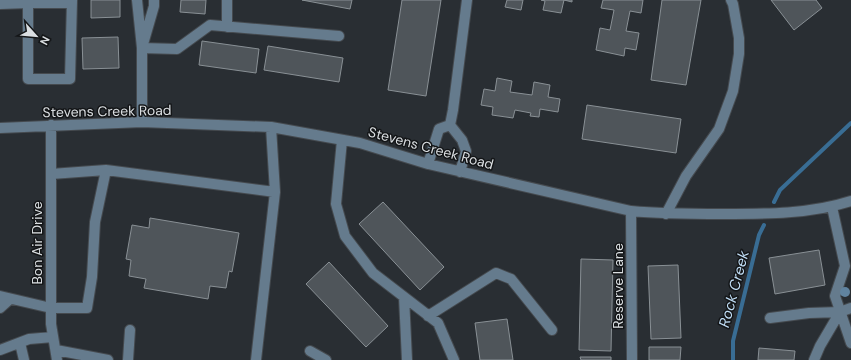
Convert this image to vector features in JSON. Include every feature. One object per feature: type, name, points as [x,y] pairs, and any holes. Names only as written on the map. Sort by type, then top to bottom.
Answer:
[{"type":"street","points":[[137,0],[142,48],[142,122]]},
{"type":"street","points":[[142,48],[154,6],[154,0]]},
{"type":"street","points":[[227,0],[227,27]]},
{"type":"street","points":[[460,172],[466,151],[462,140],[450,125],[467,0]]},
{"type":"street","points":[[666,214],[686,176],[719,129],[733,91],[740,54],[739,38],[731,0]]},
{"type":"street","points":[[0,4],[28,2],[72,2],[70,79],[28,79],[28,2]]},
{"type":"street","points":[[142,48],[177,49],[210,25],[339,36]]},
{"type":"street","name":"Stevens Creek Road","points":[[0,128],[142,122],[271,127],[360,143],[428,164],[631,212],[666,214],[762,214],[832,207],[851,201]]},
{"type":"street","name":"Bon Air Drive","points":[[50,125],[51,324],[56,355]]},
{"type":"street","points":[[428,164],[438,129],[450,125]]},
{"type":"street","points":[[256,360],[275,192],[271,127]]},
{"type":"street","points":[[342,140],[336,204],[344,236],[373,273],[438,323],[454,360]]},
{"type":"street","points":[[51,174],[106,170],[275,192]]},
{"type":"street","points":[[0,296],[51,308],[87,308],[92,277],[95,222],[106,170]]},
{"type":"street","points":[[832,207],[845,266],[851,278]]},
{"type":"street","name":"Reserve Lane","points":[[631,212],[632,360]]},
{"type":"street","points":[[845,266],[835,296],[851,343]]},
{"type":"street","points":[[428,316],[496,273],[511,279],[552,330]]},
{"type":"street","points":[[404,297],[406,360]]},
{"type":"street","points":[[0,308],[10,299]]},
{"type":"street","points":[[770,318],[810,313],[840,312],[851,308]]},
{"type":"street","points":[[814,360],[820,346],[840,312]]},
{"type":"street","points":[[128,360],[130,330]]},
{"type":"street","points":[[0,350],[29,340],[53,337]]},
{"type":"street","points":[[20,343],[24,360]]},
{"type":"street","points":[[310,351],[326,360]]},
{"type":"street","points":[[56,355],[108,360]]},
{"type":"building","points":[[91,0],[120,0],[120,17],[91,18]]},
{"type":"building","points":[[181,0],[206,0],[205,14],[180,12]]},
{"type":"building","points":[[302,0],[352,0],[350,9]]},
{"type":"building","points":[[402,0],[441,0],[426,96],[388,90]]},
{"type":"building","points":[[507,0],[523,0],[521,10],[505,7]]},
{"type":"building","points":[[541,0],[564,0],[561,13],[543,10],[545,1]]},
{"type":"building","points":[[603,0],[643,0],[641,13],[630,11],[626,31],[639,33],[636,50],[625,48],[624,56],[596,50],[600,28],[610,30],[614,10],[601,8]]},
{"type":"building","points":[[662,0],[701,0],[686,85],[651,80]]},
{"type":"building","points":[[771,0],[816,0],[822,8],[794,30]]},
{"type":"building","points":[[118,37],[119,68],[83,69],[82,38]]},
{"type":"building","points":[[202,41],[259,49],[256,73],[199,65]]},
{"type":"building","points":[[268,46],[343,58],[339,82],[264,70]]},
{"type":"building","points":[[497,78],[512,81],[510,92],[532,95],[534,82],[550,85],[548,97],[560,99],[558,112],[540,109],[539,117],[530,116],[531,113],[515,110],[513,118],[492,115],[493,107],[481,105],[484,89],[495,91]]},
{"type":"building","points":[[587,105],[681,119],[676,153],[582,139]]},
{"type":"building","points":[[383,202],[444,267],[420,290],[359,224]]},
{"type":"building","points":[[150,218],[239,233],[232,272],[229,271],[226,288],[210,286],[208,299],[144,288],[146,279],[129,276],[131,260],[126,259],[132,225],[149,228]]},
{"type":"building","points":[[819,250],[825,285],[775,294],[769,258]]},
{"type":"building","points":[[581,259],[613,260],[611,351],[579,350]]},
{"type":"building","points":[[329,262],[388,326],[366,347],[306,284]]},
{"type":"building","points":[[678,265],[681,338],[651,339],[648,266]]},
{"type":"building","points":[[507,319],[513,360],[480,360],[475,323]]},
{"type":"building","points":[[649,347],[681,347],[680,360],[649,360]]},
{"type":"building","points":[[759,348],[795,351],[794,360],[758,360]]},
{"type":"building","points":[[580,357],[611,357],[611,360],[581,360]]},
{"type":"waterway","name":"Rock Creek","points":[[774,202],[780,190],[851,123]]},
{"type":"waterway","name":"Rock Creek","points":[[733,360],[733,341],[759,235],[764,225]]}]
